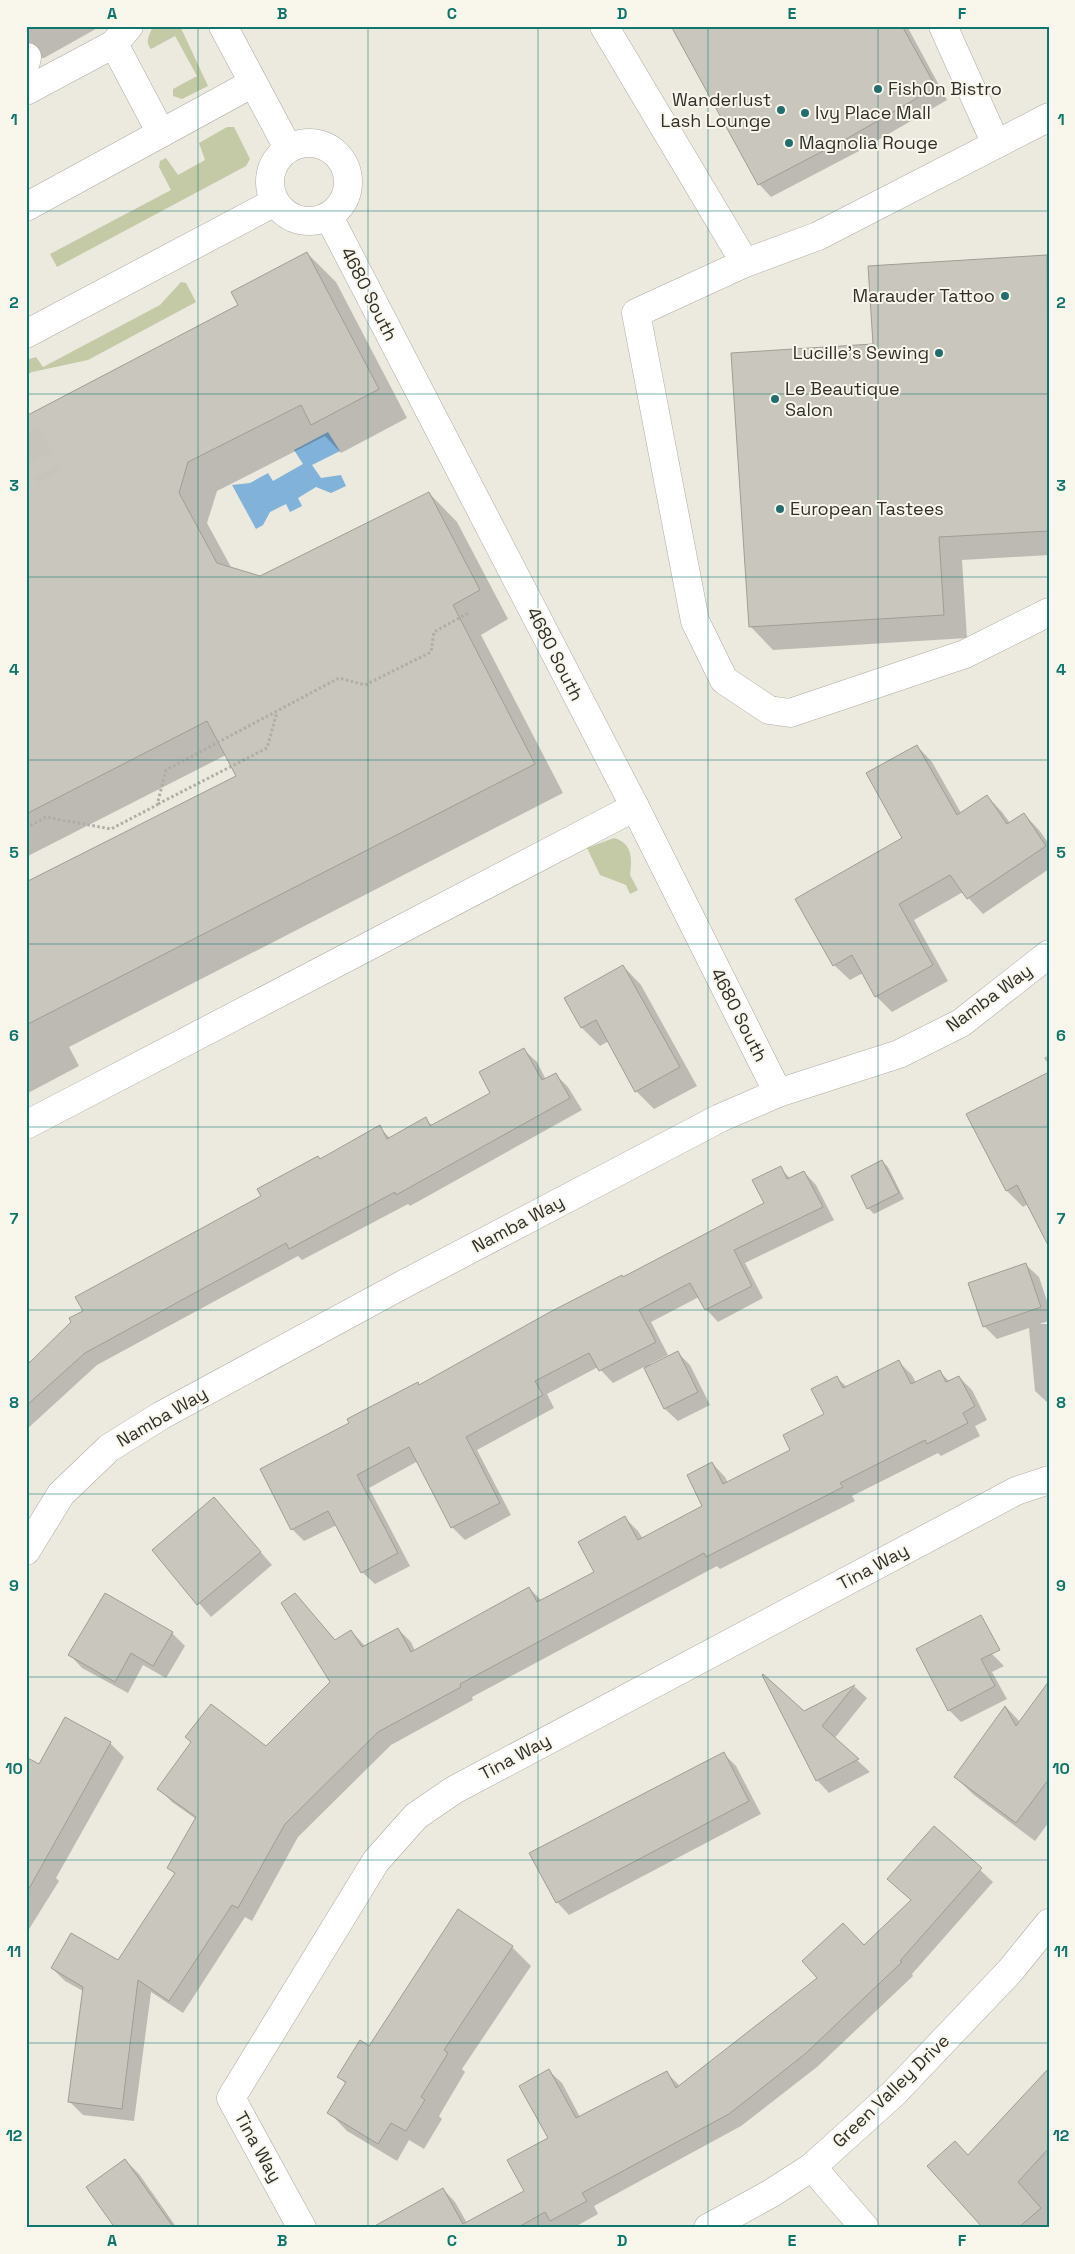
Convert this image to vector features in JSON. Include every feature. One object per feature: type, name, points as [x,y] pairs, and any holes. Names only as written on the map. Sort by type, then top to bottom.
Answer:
[{"type":"street","points":[[223,26],[288,148]]},
{"type":"street","points":[[604,26],[745,263]]},
{"type":"street","points":[[943,26],[996,144]]},
{"type":"street","points":[[26,91],[121,35],[161,133]]},
{"type":"street","points":[[26,207],[253,83]]},
{"type":"street","points":[[1047,124],[996,144],[818,236],[745,263],[636,313],[694,621],[724,680],[769,710],[790,713],[965,654],[1049,612]]},
{"type":"street","points":[[302,142],[316,142],[329,147],[340,156],[346,168],[348,189],[340,207],[329,217],[317,221],[293,218],[283,212],[275,202],[270,191],[269,178],[272,166],[288,148],[302,142]]},
{"type":"street","points":[[26,334],[275,202]]},
{"type":"street","name":"4680 South","points":[[329,217],[635,807],[778,1093]]},
{"type":"street","points":[[26,1125],[635,807]]},
{"type":"street","name":"Namba Way","points":[[26,1551],[61,1494],[109,1448],[162,1415],[720,1118],[778,1093],[899,1054],[961,1023],[1049,954]]},
{"type":"street","name":"Tina Way","points":[[302,2228],[231,2098],[376,1861],[416,1816],[454,1790],[1007,1495],[1049,1480]]},
{"type":"street","name":"Green Valley Drive","points":[[708,2228],[770,2194],[812,2167],[894,2093],[1010,1971],[1049,1923]]},
{"type":"street","points":[[812,2167],[865,2228]]},
{"type":"path","points":[[158,805],[166,770],[339,678],[365,685],[431,652],[434,632],[470,612]]},
{"type":"path","points":[[26,828],[46,817],[111,829],[267,748],[277,712]]},
{"type":"green space","points":[[153,26],[180,26],[208,86],[182,99],[173,96],[173,89],[197,76],[175,36],[151,49],[148,41]]},
{"type":"green space","points":[[227,127],[234,127],[250,159],[246,166],[57,267],[50,254],[171,190],[159,167],[160,161],[166,158],[178,175],[205,160],[199,143]]},
{"type":"green space","points":[[181,282],[186,283],[196,302],[88,360],[32,372],[26,375],[26,360],[36,357],[43,367],[160,305]]},
{"type":"green space","points":[[614,838],[625,844],[630,853],[630,875],[638,890],[630,894],[626,885],[600,875],[587,848]]},
{"type":"water","points":[[328,432],[340,451],[312,465],[321,478],[341,475],[346,486],[331,493],[316,487],[298,498],[302,506],[290,512],[286,504],[270,512],[263,525],[256,529],[232,485],[250,483],[268,473],[273,481],[303,464],[294,450]]},
{"type":"building","name":"Ivy Place Mall","points":[[671,26],[902,26],[936,87],[848,138],[758,185]]},
{"type":"building","points":[[307,252],[379,389],[311,425],[301,405],[188,462],[179,493],[217,563],[260,576],[429,492],[480,590],[453,605],[535,764],[26,1025],[26,882],[236,776],[207,721],[26,814],[26,416],[238,305],[231,292]]},
{"type":"building","points":[[1047,255],[1049,531],[939,537],[944,615],[749,627],[731,353],[873,344],[868,266]]},
{"type":"building","points":[[917,745],[957,815],[987,795],[1007,824],[1024,813],[1046,846],[967,899],[950,875],[899,904],[933,965],[875,997],[852,955],[833,966],[795,899],[902,838],[866,773]]},
{"type":"building","points":[[623,965],[680,1067],[635,1092],[596,1020],[581,1028],[564,998]]},
{"type":"building","points":[[524,1048],[542,1080],[556,1073],[570,1098],[396,1195],[395,1192],[289,1249],[286,1243],[85,1353],[26,1406],[26,1366],[71,1322],[69,1318],[83,1311],[75,1297],[261,1196],[257,1189],[318,1156],[320,1159],[380,1125],[387,1139],[426,1117],[430,1126],[490,1093],[479,1072]]},
{"type":"building","points":[[1049,1072],[1049,1247],[1017,1185],[1006,1191],[966,1114]]},
{"type":"building","points":[[882,1160],[899,1193],[867,1209],[851,1176]]},
{"type":"building","points":[[781,1166],[787,1179],[804,1171],[823,1207],[734,1250],[752,1286],[705,1310],[690,1283],[639,1310],[656,1342],[599,1371],[589,1353],[535,1381],[543,1395],[466,1437],[500,1503],[451,1528],[409,1447],[357,1475],[398,1553],[361,1573],[328,1511],[291,1530],[260,1469],[349,1423],[347,1419],[418,1382],[419,1385],[550,1312],[622,1275],[623,1277],[764,1203],[752,1180]]},
{"type":"building","points":[[1026,1263],[1041,1307],[983,1327],[968,1283]]},
{"type":"building","points":[[678,1351],[698,1392],[664,1409],[644,1368]]},
{"type":"building","points":[[899,1360],[911,1384],[940,1370],[946,1382],[959,1376],[975,1406],[963,1413],[968,1423],[927,1444],[925,1440],[840,1483],[843,1487],[706,1557],[704,1553],[460,1684],[461,1687],[378,1732],[285,1824],[238,1908],[232,1905],[169,2001],[138,1980],[122,2109],[68,2102],[83,1987],[51,1968],[71,1933],[118,1960],[175,1873],[167,1868],[196,1817],[157,1789],[191,1742],[185,1737],[211,1704],[266,1746],[330,1682],[281,1603],[295,1593],[335,1640],[351,1630],[362,1647],[398,1628],[411,1652],[529,1587],[537,1602],[594,1572],[578,1542],[625,1516],[638,1540],[702,1506],[687,1475],[712,1462],[723,1484],[790,1450],[783,1435],[824,1414],[811,1389],[837,1376],[843,1388]]},
{"type":"building","points":[[214,1497],[261,1552],[197,1605],[152,1550]]},
{"type":"building","points":[[105,1593],[173,1632],[153,1666],[131,1653],[115,1682],[68,1655]]},
{"type":"building","points":[[981,1615],[1000,1650],[981,1659],[995,1686],[948,1711],[916,1649]]},
{"type":"building","points":[[763,1674],[804,1711],[855,1685],[822,1726],[859,1759],[816,1781]]},
{"type":"building","points":[[1049,1681],[1049,1779],[1016,1823],[954,1777],[1005,1706],[1016,1726]]},
{"type":"building","points":[[65,1717],[111,1742],[26,1894],[26,1757],[39,1764]]},
{"type":"building","points":[[724,1752],[749,1801],[556,1903],[529,1853]]},
{"type":"building","points":[[934,1826],[982,1868],[900,1961],[902,1962],[805,2054],[729,2114],[582,2193],[587,2201],[550,2221],[545,2212],[517,2228],[371,2228],[443,2188],[463,2224],[524,2191],[507,2160],[548,2138],[519,2086],[549,2069],[576,2118],[667,2071],[676,2088],[817,1978],[802,1961],[843,1923],[864,1945],[911,1900],[887,1879]]},
{"type":"building","points":[[458,1909],[513,1946],[444,2050],[448,2053],[421,2097],[425,2100],[406,2131],[391,2123],[378,2144],[327,2113],[346,2082],[337,2077],[360,2040],[369,2046]]},
{"type":"building","points":[[1049,2068],[1049,2148],[1018,2182],[1041,2208],[1018,2228],[983,2228],[927,2166],[955,2141],[968,2155]]},
{"type":"building","points":[[125,2159],[174,2228],[115,2228],[86,2187]]},
{"type":"tunnel","points":[[26,434],[50,476]]},
{"type":"place","name":"FishOn Bistro","points":[[878,89]]},
{"type":"place","name":"Wanderlust Lash Lounge","points":[[781,110]]},
{"type":"place","name":"Ivy Place Mall","points":[[805,113]]},
{"type":"place","name":"Magnolia Rouge","points":[[789,143]]},
{"type":"place","name":"Marauder Tattoo","points":[[1005,296]]},
{"type":"place","name":"Lucille's Sewing","points":[[939,353]]},
{"type":"place","name":"Le Beautique Salon","points":[[775,399]]},
{"type":"place","name":"European Tastees","points":[[780,509]]}]
